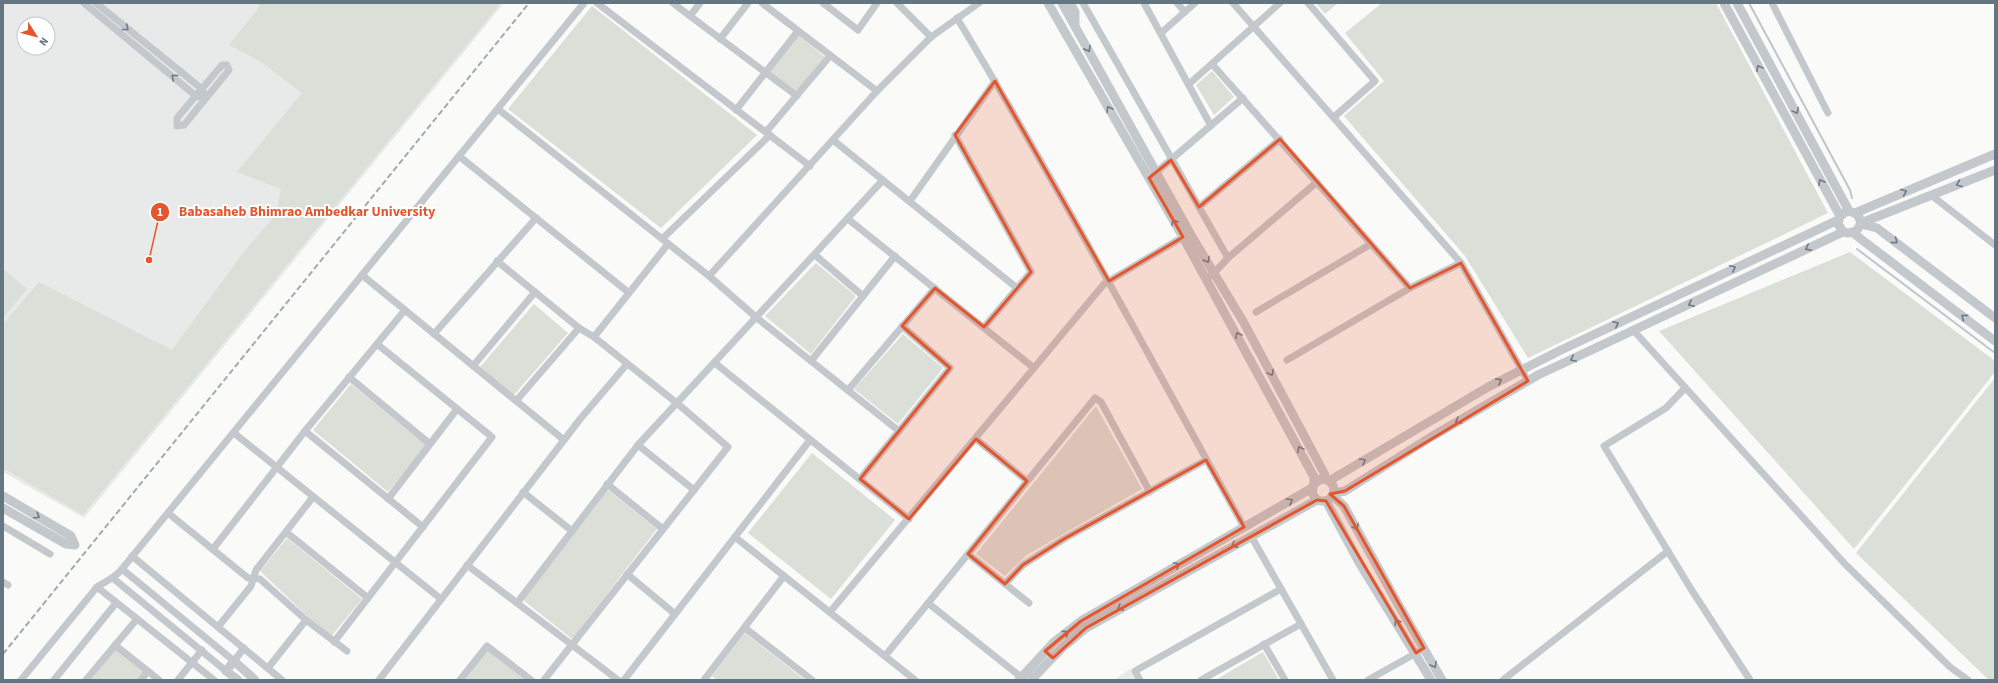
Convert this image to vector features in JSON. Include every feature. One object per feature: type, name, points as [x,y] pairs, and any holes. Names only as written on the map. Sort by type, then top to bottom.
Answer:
[{"type":"street","points":[[84,3],[196,96],[206,98]]},
{"type":"street","points":[[96,3],[202,89],[206,98]]},
{"type":"street","points":[[21,680],[97,588],[108,580],[114,579],[584,3]]},
{"type":"street","points":[[597,3],[810,166]]},
{"type":"street","points":[[673,3],[797,96]]},
{"type":"street","points":[[690,16],[700,3]]},
{"type":"street","points":[[720,39],[748,3]]},
{"type":"street","points":[[762,3],[877,92]]},
{"type":"street","points":[[827,4],[858,30],[877,3]]},
{"type":"street","points":[[897,3],[931,38]]},
{"type":"street","points":[[709,276],[877,92],[931,38],[979,3]]},
{"type":"street","points":[[1062,3],[1214,273],[1244,323],[1320,466],[1334,488],[1327,498]]},
{"type":"street","points":[[1070,3],[1075,12],[1075,26]]},
{"type":"street","points":[[1083,3],[1228,258]]},
{"type":"street","points":[[1144,3],[1211,126]]},
{"type":"street","points":[[1177,3],[1185,12]]},
{"type":"street","points":[[1161,33],[1195,3]]},
{"type":"street","points":[[1233,3],[1460,262],[1528,381]]},
{"type":"street","points":[[1189,84],[1280,3]]},
{"type":"street","points":[[1308,3],[1375,81],[1334,117]]},
{"type":"street","points":[[1724,3],[1839,218],[1840,229],[1848,232],[1995,341]]},
{"type":"street","points":[[1737,3],[1852,212],[1858,215],[1861,223]]},
{"type":"street","points":[[1772,3],[1828,113]]},
{"type":"street","points":[[1046,4],[1061,26],[1183,237],[1314,477],[1314,497],[1327,498],[1344,506],[1442,680]]},
{"type":"street","points":[[957,18],[995,80],[1109,281],[1244,527]]},
{"type":"street","points":[[736,110],[798,31]]},
{"type":"street","points":[[662,239],[768,134],[830,56]]},
{"type":"street","points":[[1212,64],[1280,139],[1410,288]]},
{"type":"street","points":[[222,65],[227,65],[229,70],[184,125],[177,126],[177,118],[196,96],[222,65]]},
{"type":"street","points":[[910,202],[995,80]]},
{"type":"street","points":[[1149,178],[1158,172],[1243,98]]},
{"type":"street","points":[[498,108],[709,276],[757,318],[899,431]]},
{"type":"street","points":[[956,135],[1031,272],[984,327]]},
{"type":"street","points":[[1199,207],[1280,139]]},
{"type":"street","points":[[833,140],[1017,288]]},
{"type":"street","points":[[928,603],[1020,679],[1045,651],[1081,621],[1244,527],[1313,486],[1319,480],[1328,480],[1488,387],[1852,212],[1995,154]]},
{"type":"street","points":[[459,156],[628,292]]},
{"type":"street","points":[[1032,680],[1053,658],[1086,628],[1251,536],[1327,498],[1345,491],[1431,437],[1528,381],[1859,228],[1861,223],[1995,170]]},
{"type":"street","points":[[517,603],[638,445],[678,404],[883,180]]},
{"type":"street","points":[[1206,279],[1228,258],[1317,182]]},
{"type":"street","points":[[1931,195],[1992,243],[1995,234]]},
{"type":"street","points":[[434,334],[497,260],[536,218]]},
{"type":"street","points":[[848,219],[1034,368]]},
{"type":"street","points":[[1861,223],[1877,228],[1995,318]]},
{"type":"street","points":[[830,612],[1104,284],[1183,237]]},
{"type":"street","points":[[594,337],[628,292],[668,244]]},
{"type":"street","points":[[1256,312],[1371,244]]},
{"type":"street","points":[[815,255],[863,296]]},
{"type":"street","points":[[811,360],[895,256]]},
{"type":"street","points":[[497,260],[579,328],[594,337],[678,404],[728,447],[544,680]]},
{"type":"street","points":[[1288,360],[1410,288],[1460,262]]},
{"type":"street","points":[[362,275],[564,440]]},
{"type":"street","points":[[848,390],[934,288]]},
{"type":"street","points":[[473,366],[535,292]]},
{"type":"street","points":[[213,549],[305,431],[405,310]]},
{"type":"street","points":[[860,479],[950,368],[902,326]]},
{"type":"street","points":[[516,402],[579,328]]},
{"type":"street","points":[[1634,331],[1845,564],[1950,666],[1968,680]]},
{"type":"street","points":[[334,642],[492,437],[377,344]]},
{"type":"street","points":[[715,363],[909,519]]},
{"type":"street","points":[[380,680],[523,492],[627,364]]},
{"type":"street","points":[[349,377],[430,444]]},
{"type":"street","points":[[1685,388],[1666,408],[1604,446],[1668,551],[1750,680]]},
{"type":"street","points":[[885,656],[1095,398],[1101,402],[1150,492]]},
{"type":"street","points":[[388,498],[457,409]]},
{"type":"street","points":[[305,431],[423,527]]},
{"type":"street","points":[[234,433],[441,599]]},
{"type":"street","points":[[976,438],[1027,481]]},
{"type":"street","points":[[624,680],[810,440]]},
{"type":"street","points":[[638,445],[694,490]]},
{"type":"street","points":[[1005,584],[1023,565],[1064,539],[1206,460]]},
{"type":"street","points":[[607,484],[663,529]]},
{"type":"street","points":[[523,492],[572,531]]},
{"type":"street","points":[[3,496],[71,536],[75,545],[66,544],[3,508]]},
{"type":"street","points":[[218,627],[251,586],[256,570],[313,497]]},
{"type":"street","points":[[1327,498],[1360,564],[1416,653],[1431,680]]},
{"type":"street","points":[[168,513],[248,578],[260,579],[306,620],[347,651]]},
{"type":"street","points":[[3,526],[50,554]]},
{"type":"street","points":[[286,532],[368,598]]},
{"type":"street","points":[[1251,536],[1333,680]]},
{"type":"street","points":[[735,537],[915,680]]},
{"type":"street","points":[[1503,680],[1668,551]]},
{"type":"street","points":[[968,554],[1029,604]]},
{"type":"street","points":[[132,556],[282,680]]},
{"type":"street","points":[[467,565],[618,680]]},
{"type":"street","points":[[122,569],[255,680]]},
{"type":"street","points":[[627,574],[675,614]]},
{"type":"street","points":[[705,680],[784,576]]},
{"type":"street","points":[[114,579],[238,680]]},
{"type":"street","points":[[97,588],[214,680]]},
{"type":"street","points":[[1140,680],[1135,671],[1281,589]]},
{"type":"street","points":[[54,680],[116,603]]},
{"type":"street","points":[[86,680],[137,619]]},
{"type":"street","points":[[268,668],[306,620]]},
{"type":"street","points":[[1201,680],[1211,678],[1264,644],[1301,624]]},
{"type":"street","points":[[745,628],[812,680]]},
{"type":"street","points":[[1264,644],[1285,680]]},
{"type":"street","points":[[115,645],[159,680]]},
{"type":"street","points":[[460,680],[487,646],[531,680]]},
{"type":"street","points":[[226,670],[244,648]]},
{"type":"street","points":[[1368,680],[1424,648]]},
{"type":"street","points":[[178,680],[202,650]]},
{"type":"street","points":[[1045,651],[1053,658]]},
{"type":"street","points":[[141,680],[148,671]]},
{"type":"highlighted area","points":[[995,81],[1109,281],[1183,237],[1149,178],[1171,160],[1199,207],[1280,139],[1410,288],[1461,263],[1528,381],[1345,491],[1330,494],[1344,506],[1424,648],[1416,653],[1326,501],[1317,500],[1086,628],[1053,658],[1045,651],[1081,621],[1244,527],[1206,460],[1064,539],[1023,565],[1005,584],[968,554],[1027,481],[976,439],[909,519],[860,479],[950,368],[902,326],[935,288],[984,327],[1031,272],[955,135]]},
{"type":"shaded area","points":[[3,3],[504,3],[84,518],[3,472]]},
{"type":"shaded area","points":[[256,3],[501,3],[83,515],[3,468],[3,324],[39,282],[172,350],[243,253],[276,214],[281,189],[237,172],[302,93],[260,61],[229,45],[260,6]]},
{"type":"shaded area","points":[[1316,3],[1338,3],[1325,14]]},
{"type":"shaded area","points":[[1382,3],[1716,3],[1828,213],[1528,358],[1465,256],[1344,116],[1384,81],[1345,33]]},
{"type":"shaded area","points":[[592,6],[757,135],[661,228],[508,109]]},
{"type":"shaded area","points":[[797,34],[825,57],[793,96],[765,73]]},
{"type":"shaded area","points":[[1212,71],[1234,97],[1214,115],[1196,85]]},
{"type":"shaded area","points":[[1850,252],[1995,361],[1995,372],[1854,549],[1659,331]]},
{"type":"shaded area","points":[[816,263],[856,296],[811,354],[765,316]]},
{"type":"shaded area","points":[[3,269],[27,289],[3,318]]},
{"type":"shaded area","points":[[534,304],[568,333],[513,396],[480,367]]},
{"type":"shaded area","points":[[903,334],[943,368],[898,424],[854,389]]},
{"type":"shaded area","points":[[1995,378],[1995,680],[1989,680],[1856,553]]},
{"type":"shaded area","points":[[351,384],[426,445],[388,492],[313,430]]},
{"type":"shaded area","points":[[1096,406],[1142,489],[1027,555],[1005,576],[976,554]]},
{"type":"shaded area","points":[[812,453],[895,520],[831,599],[748,533]]},
{"type":"shaded area","points":[[608,490],[657,529],[572,639],[523,600]]},
{"type":"shaded area","points":[[287,538],[362,599],[330,638],[260,571]]},
{"type":"shaded area","points":[[745,633],[805,680],[717,680],[712,676]]},
{"type":"shaded area","points":[[115,649],[144,672],[137,680],[91,680]]},
{"type":"shaded area","points":[[487,650],[526,680],[463,680]]},
{"type":"shaded area","points":[[1263,652],[1279,680],[1217,679]]},
{"type":"shaded area","points":[[1130,669],[1136,680],[1114,680]]},
{"type":"waterway","points":[[1749,3],[1850,190],[1852,198]]},
{"type":"waterway","points":[[1857,249],[1995,353]]},
{"type":"railway","points":[[3,654],[529,3]]},
{"type":"place","name":"Babasaheb Bhimrao Ambedkar University","points":[[149,260]]}]
